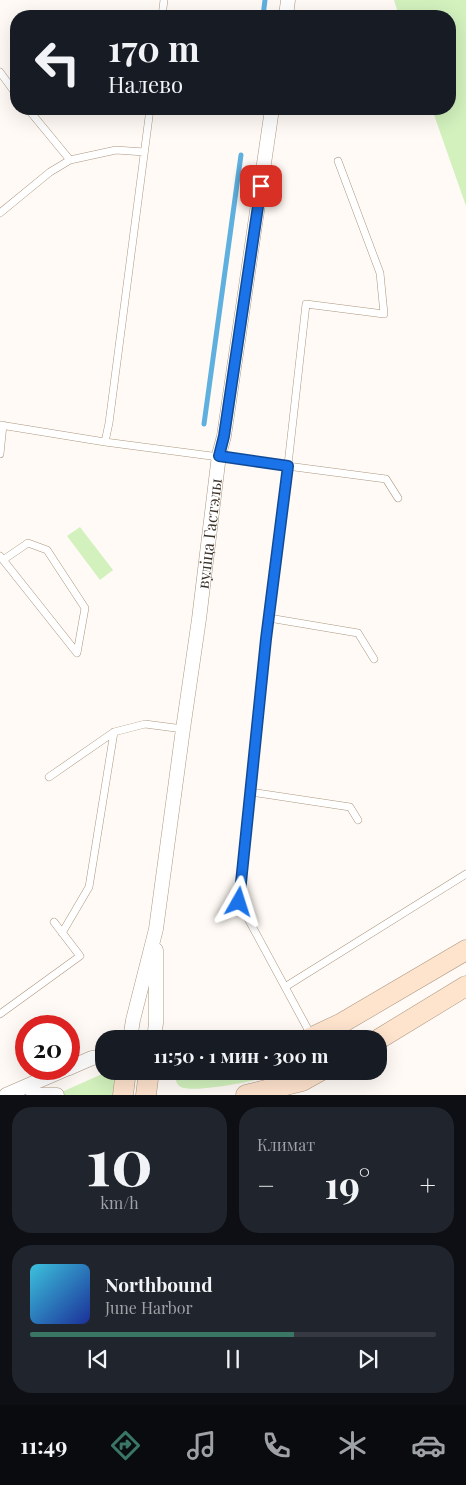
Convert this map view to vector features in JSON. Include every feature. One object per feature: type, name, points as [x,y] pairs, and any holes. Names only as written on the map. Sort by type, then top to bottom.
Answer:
[{"type":"main road","points":[[327,1030],[466,950]]},
{"type":"main road","points":[[387,1034],[466,986]]},
{"type":"main road","points":[[123,1095],[125,1080]]},
{"type":"main road","points":[[146,1095],[148,1080]]},
{"type":"main road","points":[[246,1095],[304,1080]]},
{"type":"street","name":"вуліца Гастэлы","points":[[131,1030],[156,929],[182,729],[199,619],[219,456],[224,436],[271,115]]},
{"type":"street","name":"вуліца Гастэлы","points":[[155,1030],[156,929]]},
{"type":"street","points":[[80,1063],[95,1058]]},
{"type":"street","points":[[6,1095],[40,1080]]},
{"type":"street","points":[[33,1095],[57,1095]]},
{"type":"lane","points":[[0,72],[10,86]]},
{"type":"lane","points":[[33,115],[70,160]]},
{"type":"lane","points":[[105,442],[149,115]]},
{"type":"lane","points":[[0,213],[50,172],[70,160],[116,150],[144,152]]},
{"type":"lane","points":[[306,1030],[239,902],[269,618],[306,304],[384,314],[380,273],[338,161]]},
{"type":"lane","points":[[0,454],[1,425],[105,442],[386,478],[398,498]]},
{"type":"lane","points":[[28,543],[47,550],[85,608],[77,652],[53,622],[2,558],[28,543]]},
{"type":"lane","points":[[269,618],[358,633],[374,659]]},
{"type":"lane","points":[[49,777],[114,732],[145,724],[182,729]]},
{"type":"lane","points":[[62,933],[89,887],[114,732]]},
{"type":"lane","points":[[251,792],[350,807],[358,820]]},
{"type":"lane","points":[[285,987],[466,874]]},
{"type":"lane","points":[[0,1014],[80,956],[54,922]]},
{"type":"green space","points":[[394,0],[466,0],[466,206],[434,115],[456,115],[456,10],[397,10]]},
{"type":"green space","points":[[80,527],[113,570],[100,580],[67,536]]},
{"type":"green space","points":[[95,1077],[95,1080],[124,1080],[122,1095],[55,1095]]},
{"type":"green space","points":[[176,1080],[254,1080],[217,1087],[191,1089],[180,1087]]},
{"type":"waterway","points":[[264,10],[265,0]]},
{"type":"waterway","points":[[204,424],[241,155]]},
{"type":"route","points":[[239,902],[266,639],[288,466],[219,456],[224,436],[261,186]]}]
